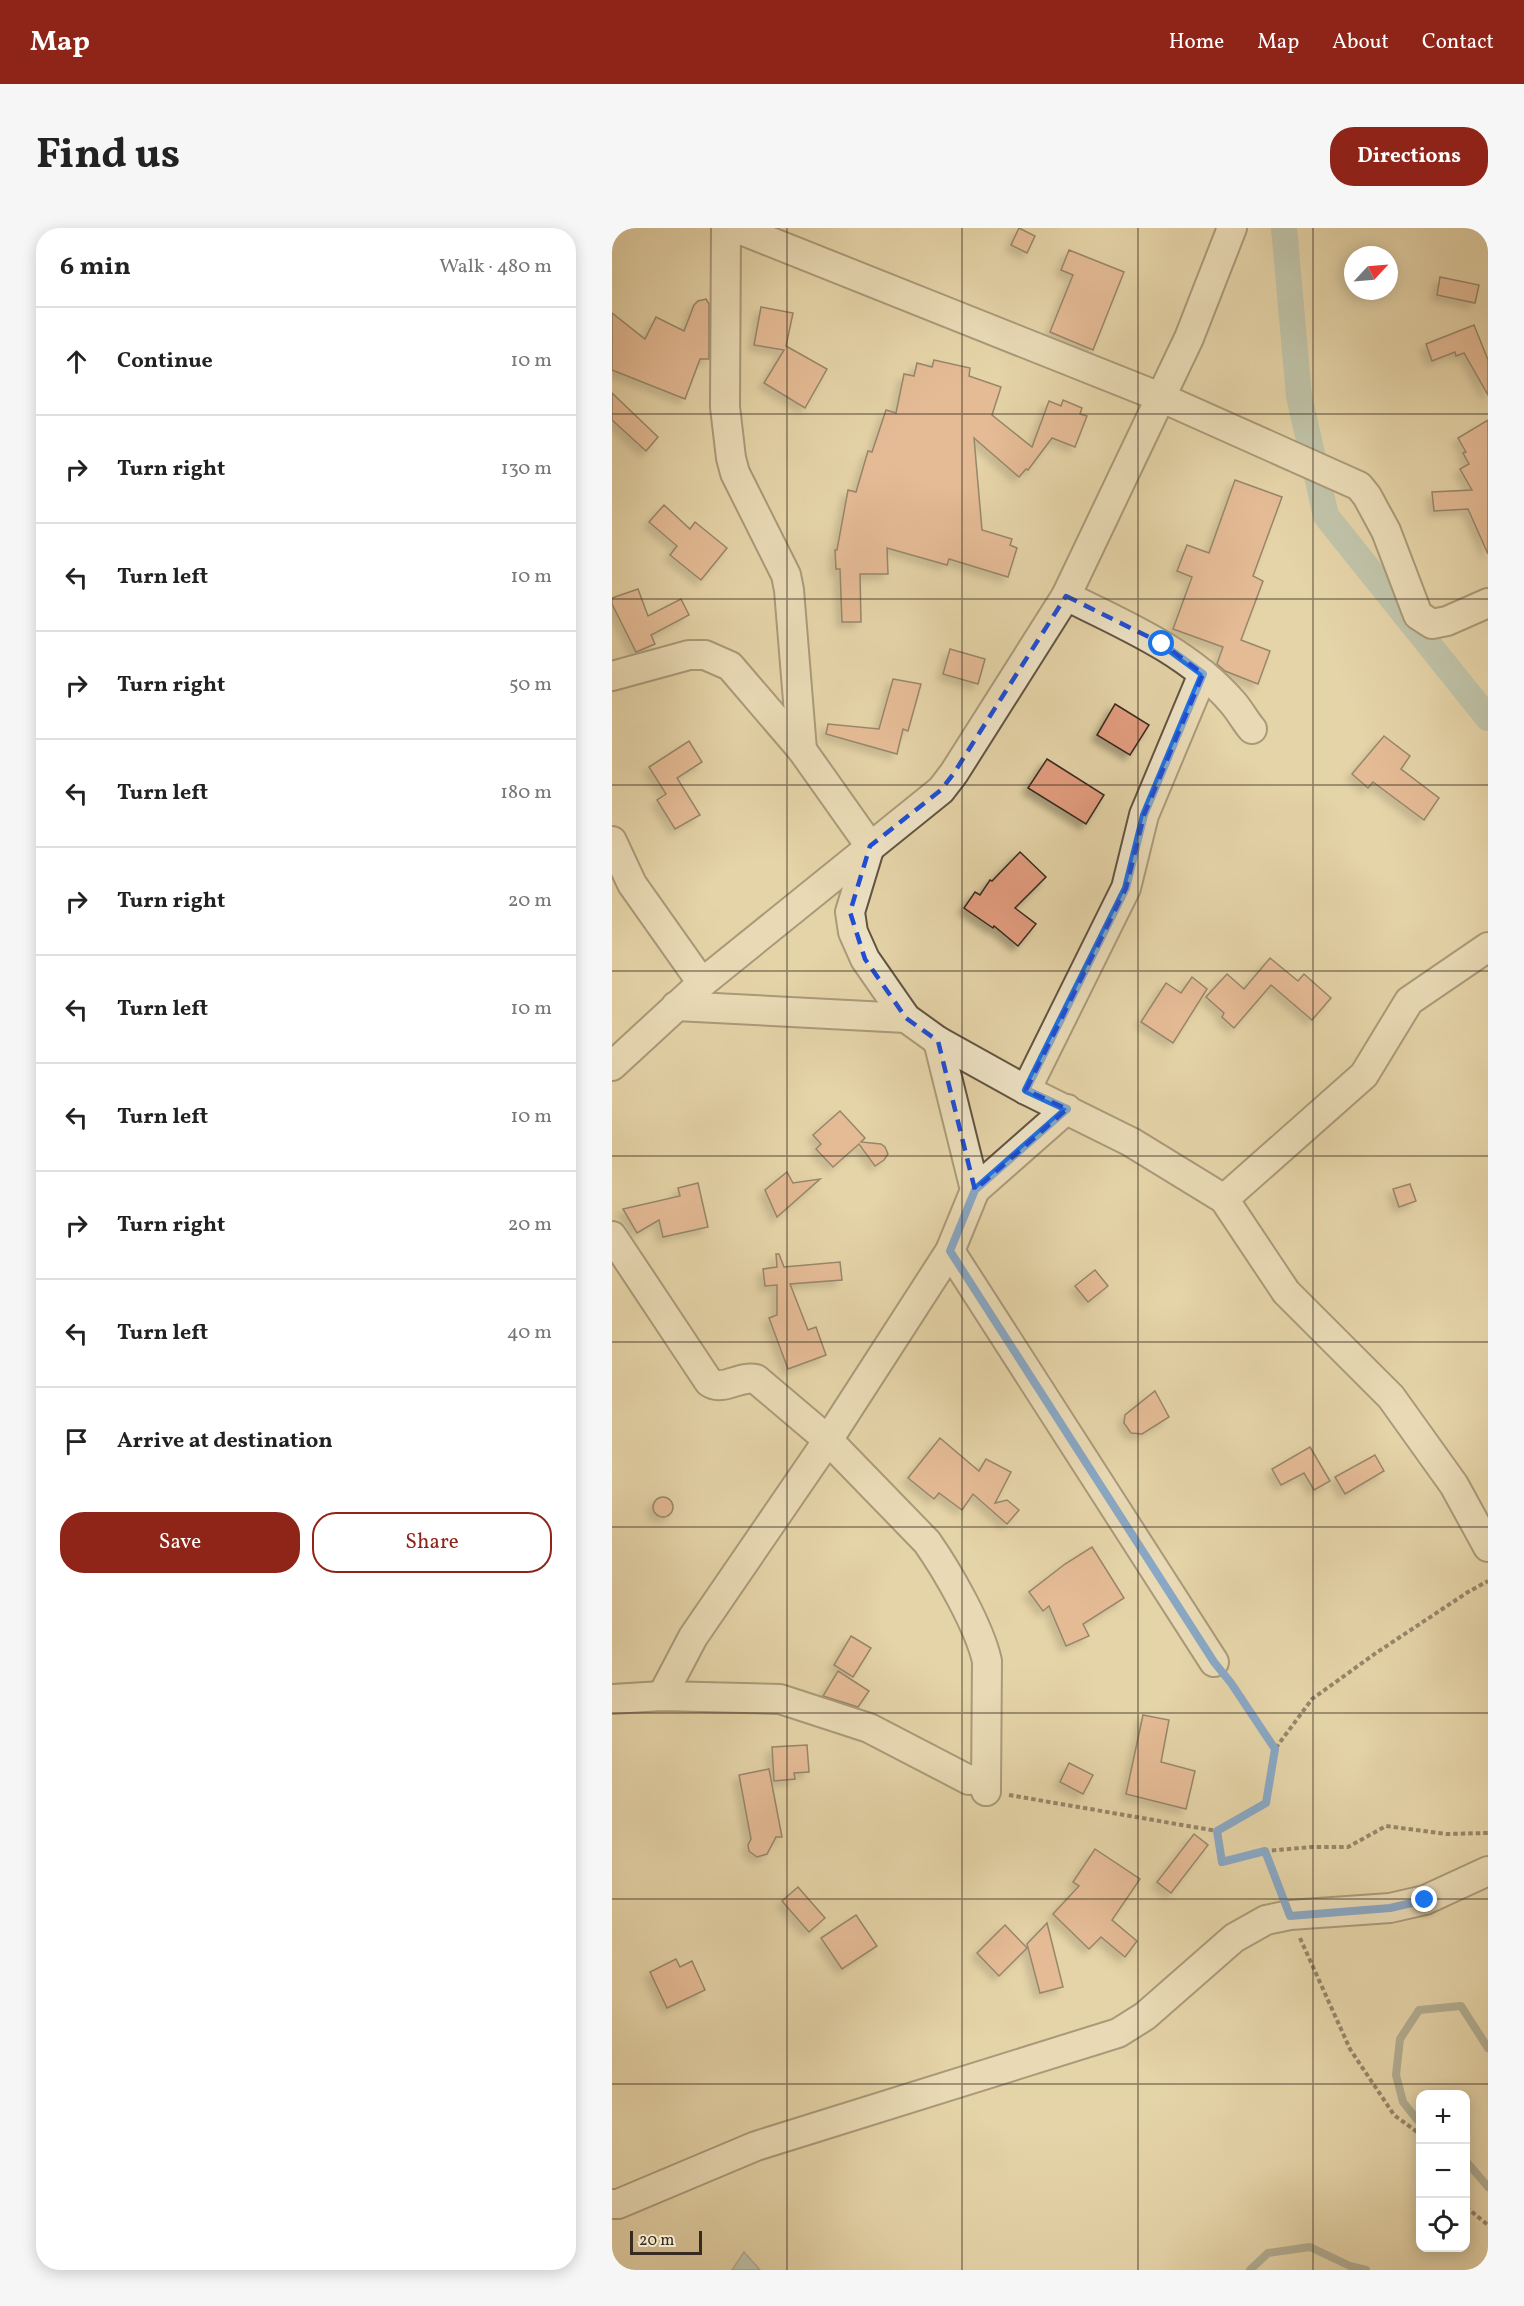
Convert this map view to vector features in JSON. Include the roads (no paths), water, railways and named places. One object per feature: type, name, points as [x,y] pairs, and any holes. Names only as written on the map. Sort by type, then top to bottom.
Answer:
[{"type":"street","points":[[726,228],[726,407],[731,458],[735,473],[786,575],[802,750]]},
{"type":"street","points":[[736,228],[1160,397],[1359,486],[1386,531],[1419,615],[1432,624],[1447,621],[1488,603]]},
{"type":"street","points":[[612,1066],[702,983],[941,790],[954,774],[1066,596],[1189,338],[1232,228]]},
{"type":"street","points":[[1066,596],[1162,644],[1203,674],[1233,703],[1252,729]]},
{"type":"street","points":[[612,676],[689,655],[705,655],[730,666],[802,750],[870,846]]},
{"type":"street","points":[[1026,1090],[1126,888],[1144,815],[1203,674]]},
{"type":"street","points":[[612,841],[632,884],[702,983]]},
{"type":"street","points":[[870,846],[850,912],[853,932],[865,959],[906,1018],[938,1041],[1026,1090],[1150,1152],[1224,1199],[1286,1292],[1391,1398],[1454,1485],[1488,1547]]},
{"type":"street","points":[[1224,1199],[1364,1075],[1409,1001],[1488,947]]},
{"type":"street","points":[[676,1006],[906,1018]]},
{"type":"street","points":[[938,1041],[975,1190]]},
{"type":"street","points":[[662,1696],[693,1637],[828,1440],[950,1251],[975,1190],[1067,1109]]},
{"type":"street","points":[[612,1236],[709,1382],[721,1386],[747,1378],[756,1379],[828,1440],[927,1542],[940,1560],[983,1642],[987,1661],[986,1791],[983,1778],[969,1780],[869,1728],[780,1699],[662,1696],[612,1699]]},
{"type":"street","points":[[950,1251],[1214,1662]]},
{"type":"street","points":[[612,2204],[618,2204],[756,2146],[1118,2033],[1145,2016],[1234,1938],[1266,1920],[1390,1908],[1425,1900],[1488,1871]]},
{"type":"water","points":[[744,2252],[760,2270],[732,2270]]},
{"type":"waterway","points":[[1284,228],[1299,396],[1326,516],[1488,718]]},
{"type":"waterway","points":[[1416,2118],[1403,2102],[1396,2075],[1400,2039],[1419,2010],[1461,2006],[1488,2048]]},
{"type":"waterway","points":[[1470,2166],[1488,2187]]},
{"type":"waterway","points":[[1250,2270],[1268,2253],[1310,2247],[1350,2266],[1366,2270]]}]
